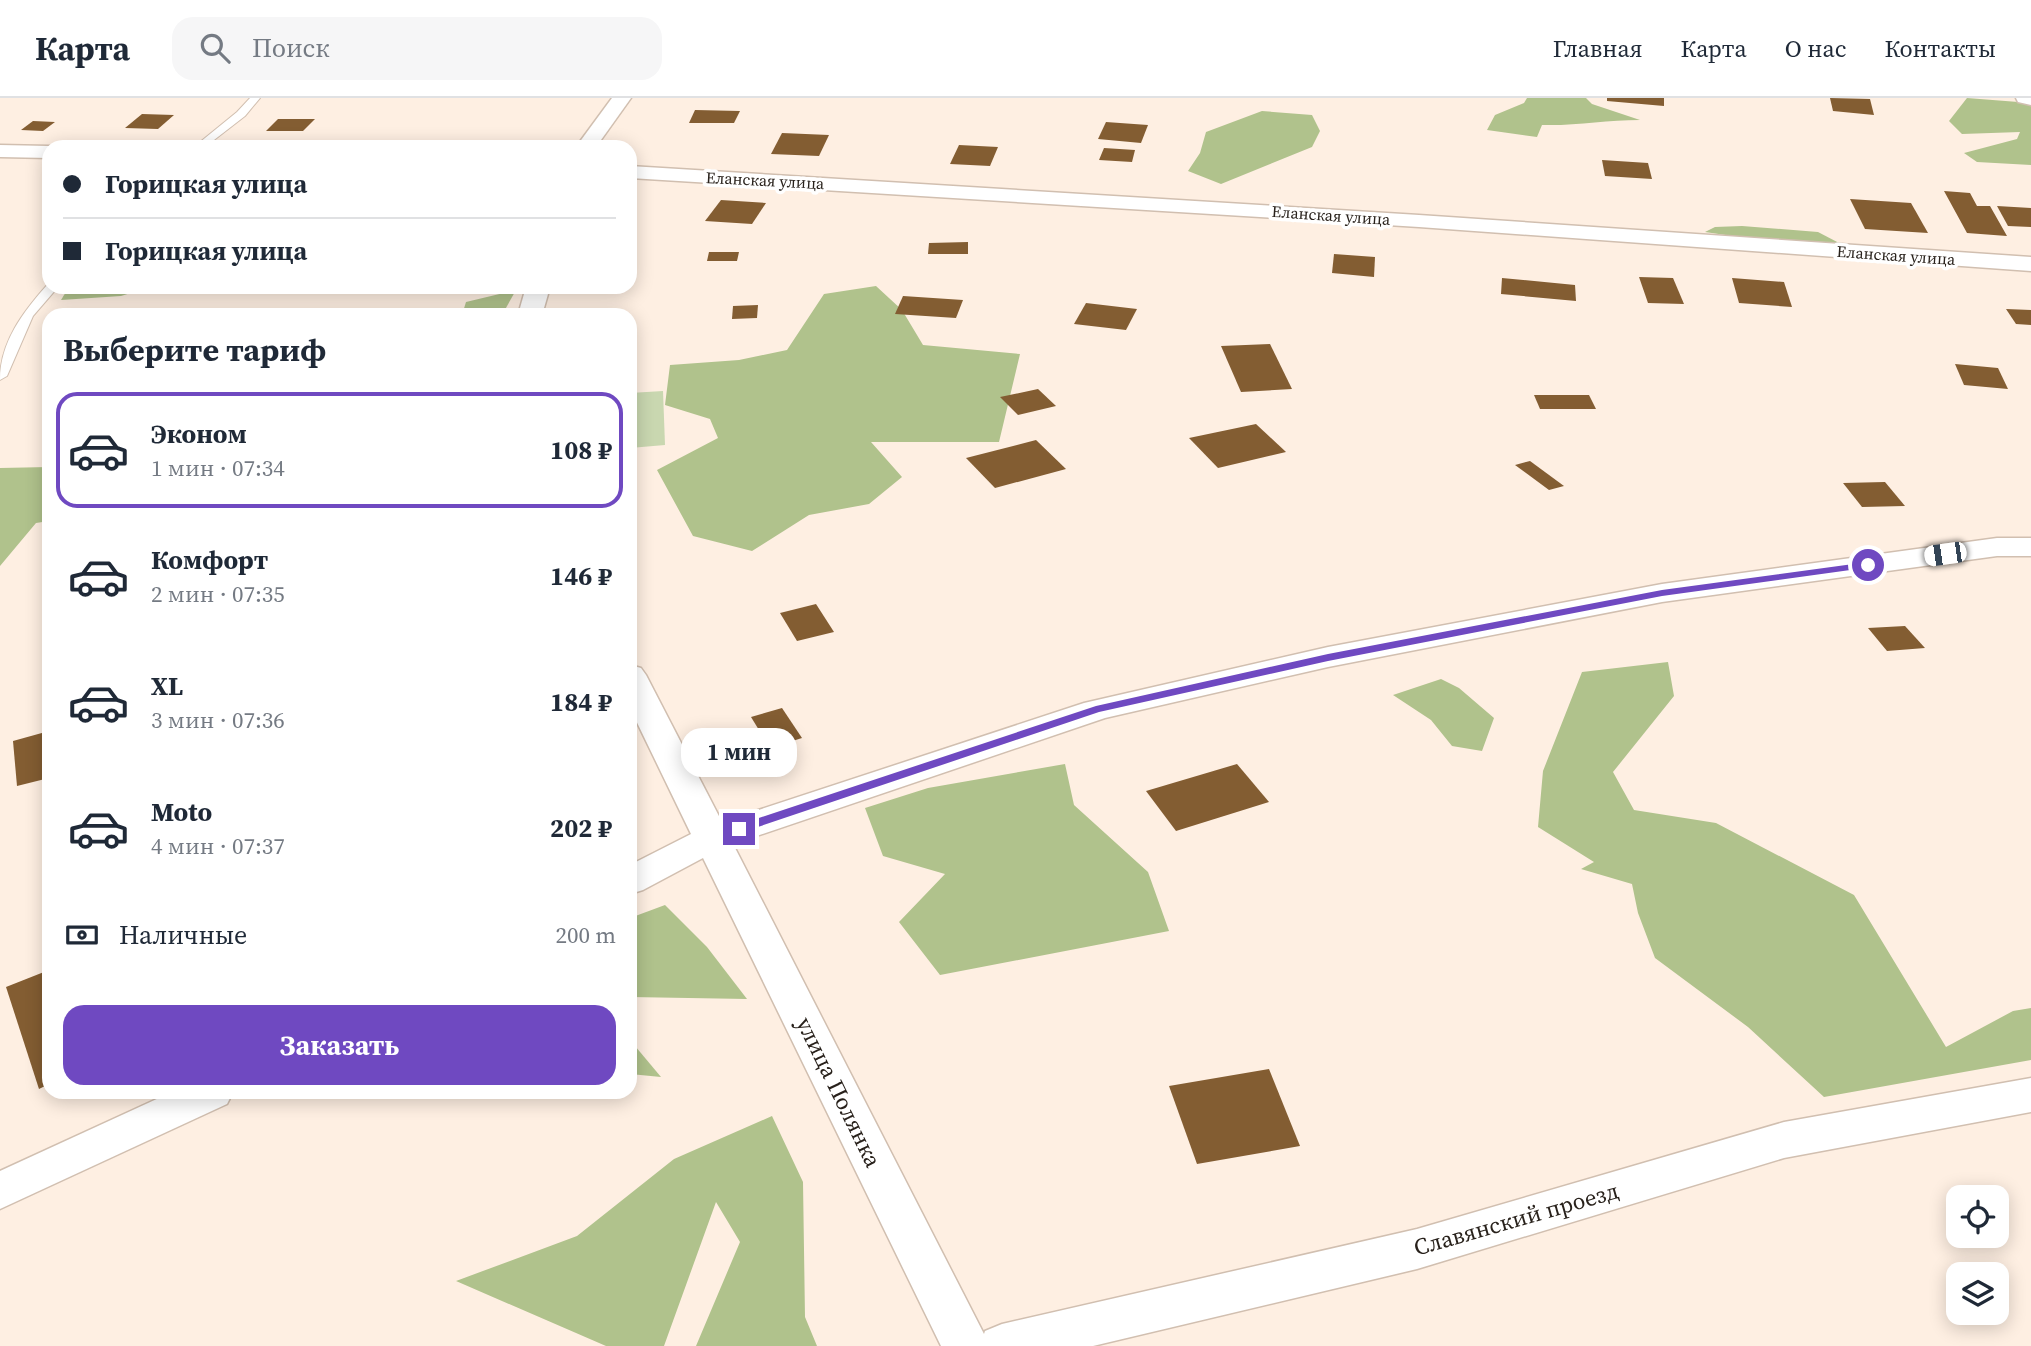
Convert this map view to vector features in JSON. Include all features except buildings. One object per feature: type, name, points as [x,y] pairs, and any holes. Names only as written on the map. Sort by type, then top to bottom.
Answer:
[{"type":"street","points":[[591,140],[622,98]]},
{"type":"street","points":[[2025,98],[2031,99]]},
{"type":"street","points":[[0,151],[42,152]]},
{"type":"street","name":"Еланская улица","points":[[637,172],[1419,221],[2031,264]]},
{"type":"street","points":[[637,877],[713,838],[1096,710],[1328,657],[1662,593],[1997,547],[2031,547]]},
{"type":"street","name":"улица Полянка","points":[[637,689],[965,1346]]},
{"type":"street","name":"Славянский проезд","points":[[1002,1346],[1418,1249],[1784,1139],[2031,1095]]},
{"type":"street","points":[[0,1191],[197,1099]]},
{"type":"lane","points":[[208,140],[256,98]]},
{"type":"lane","points":[[0,376],[27,315],[46,294]]},
{"type":"green space","points":[[1527,98],[1586,98],[1592,104],[1640,120],[1542,125],[1537,137],[1487,130],[1495,115],[1524,103]]},
{"type":"green space","points":[[1967,98],[2031,103],[2031,165],[1977,162],[1964,153],[2017,139],[2020,132],[1962,134],[1949,121]]},
{"type":"green space","points":[[1262,111],[1312,115],[1320,131],[1312,147],[1221,184],[1188,171],[1200,153],[1206,132]]},
{"type":"green space","points":[[1742,226],[1818,232],[1841,244],[1780,243],[1705,232],[1715,227]]},
{"type":"green space","points":[[876,286],[902,310],[923,345],[1020,354],[999,442],[871,442],[902,477],[869,504],[809,515],[752,551],[693,536],[657,470],[718,438],[710,419],[665,405],[670,365],[739,360],[787,350],[824,294]]},
{"type":"green space","points":[[65,294],[127,294],[121,296],[61,300]]},
{"type":"green space","points":[[499,294],[514,294],[506,308],[464,308],[466,302]]},
{"type":"green space","points":[[663,391],[665,445],[637,447],[637,393]]},
{"type":"green space","points":[[42,467],[42,522],[36,523],[0,566],[0,468]]},
{"type":"green space","points":[[1668,662],[1674,696],[1613,772],[1634,810],[1716,823],[1854,895],[1946,1047],[2013,1011],[2031,1008],[2031,1060],[1824,1097],[1748,1027],[1655,958],[1638,913],[1632,884],[1581,869],[1594,862],[1538,827],[1543,771],[1582,672]]},
{"type":"green space","points":[[1441,679],[1459,688],[1494,718],[1482,751],[1452,746],[1431,720],[1393,695]]},
{"type":"green space","points":[[1065,764],[1074,805],[1148,872],[1169,931],[940,975],[899,922],[945,874],[883,856],[865,808],[928,788]]},
{"type":"green space","points":[[665,905],[707,947],[747,999],[637,997],[637,915]]},
{"type":"green space","points":[[637,1048],[661,1077],[637,1075]]},
{"type":"green space","points":[[772,1116],[803,1182],[805,1317],[817,1346],[696,1346],[740,1242],[716,1202],[664,1346],[606,1346],[456,1281],[577,1236],[674,1159]]},
{"type":"route","points":[[739,829],[1096,710],[1328,657],[1662,593],[1868,565]]}]
